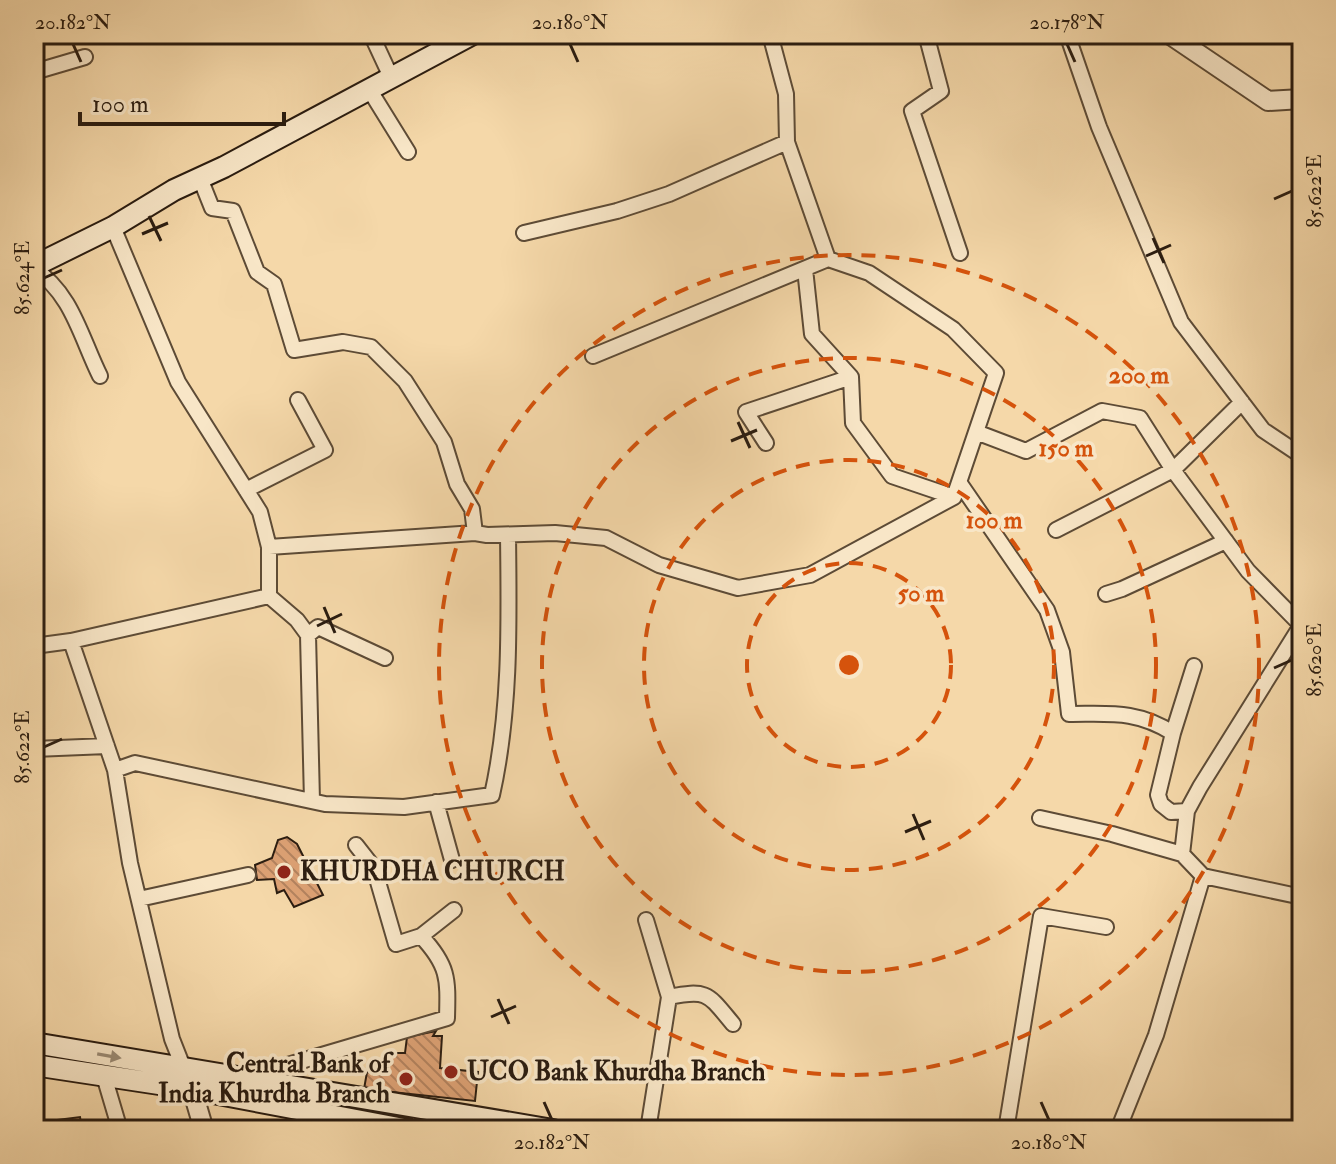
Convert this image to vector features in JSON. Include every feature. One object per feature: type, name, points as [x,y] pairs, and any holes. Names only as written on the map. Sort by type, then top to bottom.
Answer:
[{"type":"main road","points":[[34,267],[473,34]]},
{"type":"main road","points":[[34,1043],[553,1130]]},
{"type":"main road","points":[[34,1065],[192,1089],[409,1130]]},
{"type":"street","points":[[371,34],[391,77]]},
{"type":"street","points":[[770,34],[786,94],[787,142],[828,259]]},
{"type":"street","points":[[926,34],[941,91],[912,111],[960,253]]},
{"type":"street","points":[[1067,34],[1099,127],[1181,322],[1263,430],[1302,456]]},
{"type":"street","points":[[1169,34],[1268,101],[1302,99]]},
{"type":"street","points":[[34,72],[85,57]]},
{"type":"street","points":[[369,89],[408,152]]},
{"type":"street","points":[[524,233],[617,211],[669,194],[787,142]]},
{"type":"street","points":[[200,178],[212,208],[233,211],[257,272],[274,284],[294,350],[343,342],[371,347],[405,381],[444,442],[457,484],[472,509],[475,533]]},
{"type":"street","points":[[113,227],[178,382],[260,512],[269,547],[269,596],[297,620],[308,635],[312,801]]},
{"type":"street","points":[[269,547],[475,533],[555,533],[606,538],[659,565],[738,588],[810,575],[954,497],[996,373],[953,329],[869,273],[828,259],[593,356]]},
{"type":"street","points":[[34,267],[53,282],[73,313],[100,376]]},
{"type":"street","points":[[805,269],[812,334],[851,377],[853,423],[892,476],[954,497]]},
{"type":"street","points":[[766,443],[746,412],[851,377]]},
{"type":"street","points":[[246,490],[325,450],[298,400]]},
{"type":"street","points":[[1056,530],[1173,470],[1242,402]]},
{"type":"street","points":[[976,432],[1026,451],[1102,411],[1140,418],[1173,470],[1248,571],[1302,624],[1219,753],[1187,811],[1182,854]]},
{"type":"street","points":[[959,482],[1047,610],[1062,652],[1069,714],[1124,713],[1152,720],[1173,733]]},
{"type":"street","points":[[115,770],[135,763],[312,801],[404,807],[492,795],[501,757],[506,687],[508,535]]},
{"type":"street","points":[[1106,594],[1226,541]]},
{"type":"street","points":[[34,646],[71,641],[269,596]]},
{"type":"street","points":[[308,635],[318,627],[385,658]]},
{"type":"street","points":[[71,641],[115,770],[130,863],[172,1039],[204,1130]]},
{"type":"street","points":[[1187,811],[1171,812],[1161,804],[1158,795],[1194,666]]},
{"type":"street","points":[[34,749],[107,746]]},
{"type":"street","points":[[436,802],[452,860]]},
{"type":"street","points":[[1040,818],[1182,854],[1203,876],[1302,897]]},
{"type":"street","points":[[356,845],[374,868],[396,944],[421,936],[454,910]]},
{"type":"street","points":[[139,899],[248,875]]},
{"type":"street","points":[[1118,1130],[1156,1035],[1203,876]]},
{"type":"street","points":[[1006,1130],[1041,916],[1106,927]]},
{"type":"street","points":[[646,920],[669,997],[648,1130]]},
{"type":"street","points":[[243,1079],[447,1018],[448,978],[435,951],[421,936]]},
{"type":"street","points":[[669,997],[699,992],[707,996],[733,1024]]},
{"type":"street","points":[[104,1076],[120,1130]]},
{"type":"building","name":"KHURDHA CHURCH","points":[[287,837],[297,844],[323,895],[294,907],[284,890],[277,893],[274,879],[257,880],[255,865],[272,858],[278,840]]},
{"type":"building","points":[[436,1031],[433,1036],[442,1036],[440,1068],[478,1072],[475,1101],[364,1089],[367,1072],[387,1073],[390,1053],[405,1053],[407,1037]]},
{"type":"building","points":[[80,1117],[82,1130],[34,1130],[34,1123]]},
{"type":"place","name":"KHURDHA CHURCH","points":[[284,872]]},
{"type":"place","name":"UCO Bank Khurdha Branch","points":[[451,1072]]},
{"type":"place","name":"Central Bank of India Khurdha Branch","points":[[406,1079]]}]
